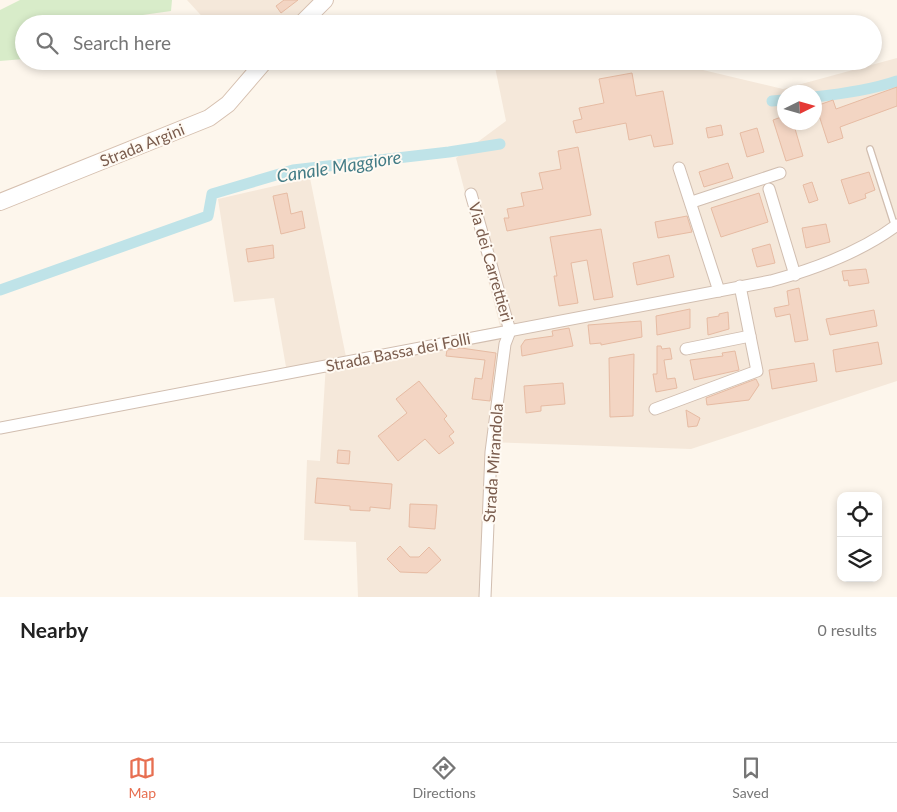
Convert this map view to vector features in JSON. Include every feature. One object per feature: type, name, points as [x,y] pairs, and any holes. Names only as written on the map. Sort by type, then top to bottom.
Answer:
[{"type":"main road","points":[[310,15],[325,0]]},
{"type":"main road","name":"Strada Argini","points":[[0,202],[209,118],[228,104],[257,70]]},
{"type":"street","points":[[679,168],[692,202],[719,291]]},
{"type":"street","points":[[692,202],[780,173]]},
{"type":"street","points":[[769,189],[795,275]]},
{"type":"street","name":"Via dei Carrettieri","points":[[471,194],[510,331]]},
{"type":"street","name":"Strada Bassa dei Folli","points":[[0,428],[795,275],[840,257],[896,226]]},
{"type":"street","points":[[655,409],[757,371],[740,286]]},
{"type":"street","name":"Strada Mirandola","points":[[485,597],[491,452],[505,344],[510,331]]},
{"type":"street","points":[[686,349],[750,336]]},
{"type":"lane","points":[[870,149],[896,226]]},
{"type":"shaded area","points":[[187,0],[319,0],[305,15],[201,15]]},
{"type":"shaded area","points":[[897,58],[897,381],[691,449],[486,442],[479,597],[358,597],[356,542],[304,540],[307,460],[320,461],[326,363],[286,367],[274,298],[234,302],[218,199],[310,178],[346,357],[500,326],[456,158],[506,121],[496,70],[703,70],[777,88],[777,130],[822,130],[822,85],[798,85],[853,70],[882,70],[882,62]]},
{"type":"green space","points":[[20,0],[172,0],[171,11],[143,15],[15,15],[15,60],[0,61],[0,10]]},
{"type":"building","points":[[284,0],[298,0],[281,13],[276,6]]},
{"type":"building","points":[[632,73],[636,96],[663,91],[673,144],[654,147],[651,135],[629,140],[626,123],[576,133],[573,121],[582,119],[579,108],[604,103],[599,79]]},
{"type":"building","points":[[897,87],[897,106],[840,127],[843,138],[828,143],[822,124],[822,104],[833,100],[836,109]]},
{"type":"building","points":[[777,119],[777,130],[795,130],[803,156],[786,161],[773,120]]},
{"type":"building","points":[[721,125],[723,135],[708,138],[706,128]]},
{"type":"building","points":[[757,128],[764,152],[747,157],[740,133]]},
{"type":"building","points":[[578,147],[591,215],[507,231],[504,218],[509,218],[507,209],[524,206],[521,193],[543,189],[539,173],[561,169],[558,151]]},
{"type":"building","points":[[728,163],[733,178],[704,187],[699,172]]},
{"type":"building","points":[[869,172],[875,190],[865,194],[866,198],[849,204],[841,180]]},
{"type":"building","points":[[812,182],[818,200],[809,203],[803,185]]},
{"type":"building","points":[[287,193],[291,214],[302,211],[305,228],[281,234],[273,196]]},
{"type":"building","points":[[759,193],[768,222],[721,237],[711,208]]},
{"type":"building","points":[[687,216],[692,232],[658,238],[655,222]]},
{"type":"building","points":[[826,224],[830,242],[806,248],[802,228]]},
{"type":"building","points":[[601,229],[613,297],[594,300],[587,260],[571,263],[578,303],[559,306],[554,276],[557,276],[550,237]]},
{"type":"building","points":[[770,244],[775,263],[757,267],[752,249]]},
{"type":"building","points":[[273,245],[274,258],[248,262],[246,249]]},
{"type":"building","points":[[669,255],[674,277],[637,285],[633,263]]},
{"type":"building","points":[[866,269],[869,283],[849,286],[848,280],[844,281],[842,271]]},
{"type":"building","points":[[799,288],[808,340],[795,342],[790,314],[776,317],[774,308],[789,305],[787,291]]},
{"type":"building","points":[[690,309],[690,328],[657,335],[656,316]]},
{"type":"building","points":[[874,310],[877,326],[830,335],[826,319]]},
{"type":"building","points":[[728,312],[729,329],[708,335],[707,318]]},
{"type":"building","points":[[641,321],[642,337],[601,345],[601,343],[590,344],[588,325]]},
{"type":"building","points":[[569,328],[573,346],[522,356],[521,346],[525,340],[553,336],[552,331]]},
{"type":"building","points":[[878,342],[882,364],[836,372],[833,350]]},
{"type":"building","points":[[657,346],[661,346],[662,349],[670,348],[672,359],[664,360],[667,379],[675,378],[677,388],[656,392],[653,374],[657,374]]},
{"type":"building","points":[[461,348],[496,353],[490,401],[472,399],[475,378],[482,379],[485,360],[446,356],[447,350]]},
{"type":"building","points":[[735,351],[739,370],[694,380],[690,360],[723,356],[722,353]]},
{"type":"building","points":[[634,354],[633,416],[610,417],[609,358]]},
{"type":"building","points":[[814,363],[817,381],[772,389],[769,370]]},
{"type":"building","points":[[756,379],[759,385],[749,400],[707,405],[706,398]]},
{"type":"building","points":[[419,381],[447,416],[444,419],[454,432],[449,436],[454,443],[439,454],[425,439],[398,461],[378,436],[407,413],[396,399]]},
{"type":"building","points":[[563,383],[565,404],[541,406],[541,411],[526,413],[524,386]]},
{"type":"building","points":[[686,410],[700,418],[697,426],[688,427]]},
{"type":"building","points":[[338,450],[350,451],[349,464],[337,463]]},
{"type":"building","points":[[317,478],[392,484],[390,509],[370,507],[370,511],[350,510],[350,506],[315,503]]},
{"type":"building","points":[[410,504],[437,505],[435,529],[409,527]]},
{"type":"building","points":[[400,546],[410,557],[419,557],[429,547],[441,560],[427,573],[400,572],[387,559]]},
{"type":"waterway","points":[[822,96],[877,87],[897,81]]},
{"type":"waterway","points":[[772,101],[777,101]]},
{"type":"waterway","name":"Canale Maggiore","points":[[0,290],[208,216],[212,194],[293,170],[449,152],[500,144]]}]
